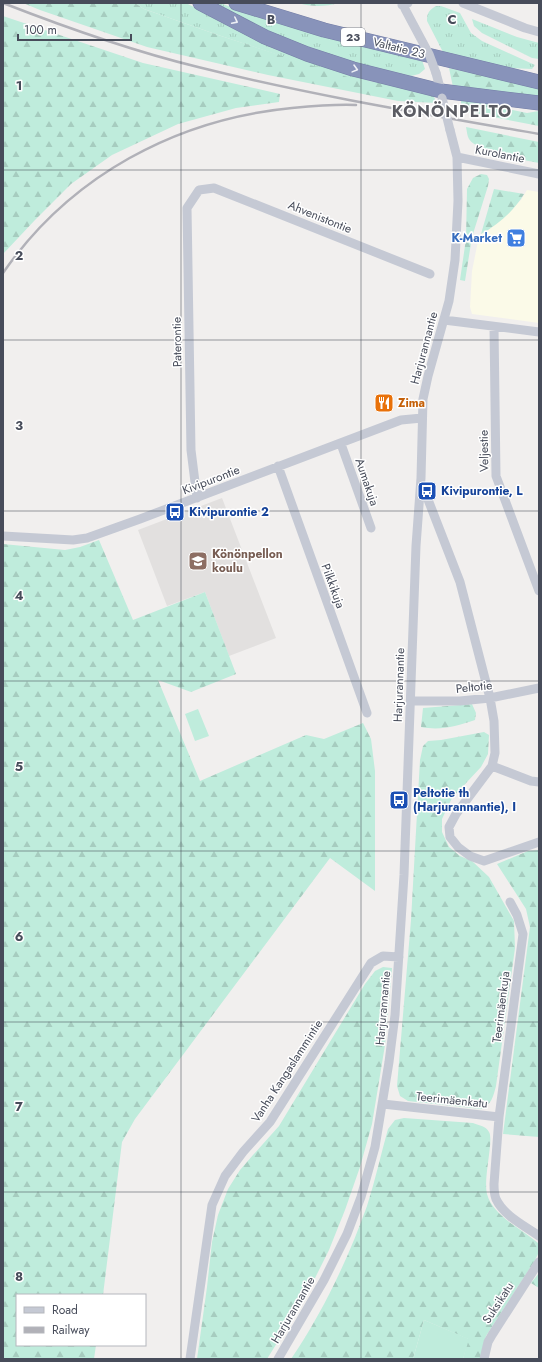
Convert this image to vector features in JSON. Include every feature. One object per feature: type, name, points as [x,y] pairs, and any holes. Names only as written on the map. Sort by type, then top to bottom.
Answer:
[{"type":"highway","points":[[200,3],[265,36],[307,54],[353,69],[442,95],[539,103]]},
{"type":"highway","name":"Valtatie 23","points":[[236,3],[324,30],[539,82]]},
{"type":"street","points":[[463,3],[525,28],[539,32]]},
{"type":"street","name":"Harjurannantie","points":[[278,1359],[324,1280],[347,1234],[361,1197],[375,1146],[383,1104],[395,1015],[404,875],[423,399],[449,301],[455,260],[458,201],[457,157],[436,73],[429,54],[404,5]]},
{"type":"street","name":"Kurolantie","points":[[457,157],[539,174]]},
{"type":"street","name":"Ahvenistontie","points":[[199,190],[214,188],[430,274]]},
{"type":"street","name":"Paterontie","points":[[197,498],[191,450],[187,208],[199,190]]},
{"type":"street","points":[[444,320],[539,332]]},
{"type":"street","name":"Veljestie","points":[[494,327],[496,476],[539,591]]},
{"type":"street","name":"Kivipurontie","points":[[3,536],[73,540],[87,538],[140,520],[278,466],[341,444],[402,420],[422,418]]},
{"type":"street","name":"Aumakuja","points":[[341,444],[371,528]]},
{"type":"street","name":"Pilkkikuja","points":[[278,466],[367,713]]},
{"type":"street","points":[[420,495],[427,497],[460,582],[490,698],[494,728],[495,753],[492,766],[456,814],[449,827],[450,837],[458,847],[470,856],[484,861],[539,842]]},
{"type":"street","name":"Peltotie","points":[[410,701],[460,701],[490,698],[539,688]]},
{"type":"street","points":[[492,766],[531,781],[539,782]]},
{"type":"street","name":"Teerimäenkuja","points":[[499,1117],[522,934],[521,924],[510,902]]},
{"type":"street","name":"Vanha Kangaslammintie","points":[[190,1359],[212,1205],[225,1176],[243,1152],[270,1122],[371,962],[383,956],[399,957]]},
{"type":"street","name":"Teerimäenkatu","points":[[383,1104],[499,1117],[494,1184],[496,1200],[511,1217],[539,1236]]},
{"type":"street","name":"Suksikatu","points":[[484,1359],[488,1342],[539,1262]]},
{"type":"shaded area","points":[[527,190],[539,192],[539,323],[472,314],[470,307],[472,271],[478,241],[481,234],[487,231],[521,200]]},
{"type":"shaded area","name":"Könönpellon koulu","points":[[222,498],[276,638],[229,656],[205,592],[167,606],[138,530]]},
{"type":"green space","points":[[23,3],[135,3],[144,9],[218,35],[366,83],[370,81],[424,90],[433,95],[437,103],[398,101],[268,75],[147,47]]},
{"type":"green space","points":[[135,3],[186,3],[260,41],[370,81],[366,84],[218,35],[144,9]]},
{"type":"green space","points":[[208,3],[220,3],[270,21],[422,60],[425,69],[419,74],[411,76],[330,57],[300,47]]},
{"type":"green space","points":[[298,3],[339,3],[318,6]]},
{"type":"green space","points":[[436,6],[441,6],[460,13],[471,33],[482,41],[535,65],[532,69],[509,68],[444,54],[427,21],[429,12]]},
{"type":"green space","points":[[3,16],[143,63],[280,94],[279,102],[236,108],[178,124],[112,155],[71,184],[3,254]]},
{"type":"green space","points":[[472,19],[517,37],[539,43],[539,59],[532,58],[482,33],[474,26]]},
{"type":"green space","points":[[449,68],[539,87],[539,98],[453,87]]},
{"type":"green space","points":[[464,99],[498,103],[508,109],[527,113],[539,111],[539,126],[462,111],[461,101]]},
{"type":"green space","points":[[466,127],[539,142],[539,163],[501,154],[481,147],[469,139]]},
{"type":"green space","points":[[481,174],[487,175],[489,179],[488,186],[472,237],[465,281],[460,280],[466,239],[467,189],[473,178]]},
{"type":"green space","points":[[494,189],[524,194],[505,217],[481,234]]},
{"type":"green space","points":[[99,540],[133,620],[205,592],[236,674],[191,692],[158,680],[200,781],[306,735],[324,739],[363,723],[371,739],[375,771],[375,891],[330,858],[135,1119],[122,1142],[103,1294],[16,1294],[16,1346],[96,1346],[94,1359],[3,1359],[3,544],[65,550],[80,547]]},
{"type":"green space","points":[[472,704],[476,713],[475,720],[442,728],[421,727],[423,708]]},
{"type":"green space","points":[[198,709],[209,736],[195,741],[185,714]]},
{"type":"green space","points":[[484,732],[489,735],[488,754],[481,767],[452,798],[442,819],[442,832],[449,847],[460,856],[472,861],[489,877],[514,921],[515,948],[496,1086],[490,1102],[481,1109],[408,1101],[400,1096],[397,1086],[411,920],[420,760],[423,746],[428,741]]},
{"type":"green space","points":[[539,850],[539,1137],[503,1134],[530,927],[526,909],[497,864],[528,851]]},
{"type":"green space","points":[[383,967],[392,968],[385,1045],[372,1124],[360,1167],[329,1250],[305,1298],[267,1359],[197,1359],[212,1242],[218,1215],[228,1189],[240,1170],[279,1126],[365,984],[375,971]]},
{"type":"green space","points":[[404,1118],[473,1123],[488,1130],[490,1143],[486,1187],[490,1202],[509,1222],[538,1243],[538,1254],[486,1336],[480,1359],[463,1359],[468,1339],[424,1320],[413,1359],[291,1359],[314,1323],[352,1246],[373,1187],[388,1129],[395,1120]]},
{"type":"green space","points":[[539,1273],[539,1288],[531,1283]]},
{"type":"green space","points":[[424,1320],[469,1339],[463,1359],[413,1359]]},
{"type":"railway","points":[[3,3],[100,38],[173,61],[325,95],[539,134]]},
{"type":"railway","points":[[3,273],[30,239],[60,208],[93,181],[129,158],[167,139],[207,125],[249,114],[292,108],[356,105]]},
{"type":"place","name":"K-Market","points":[[516,238]]},
{"type":"place","name":"Zima","points":[[384,403]]},
{"type":"place","name":"Kivipurontie, L","points":[[427,491]]},
{"type":"place","name":"Kivipurontie 2","points":[[175,512]]},
{"type":"place","name":"Könönpellon koulu","points":[[198,561]]},
{"type":"place","name":"Peltotie th (Harjurannantie), I","points":[[399,800]]},
{"type":"district","name":"KÖNÖNPELTO","points":[[452,111]]}]
